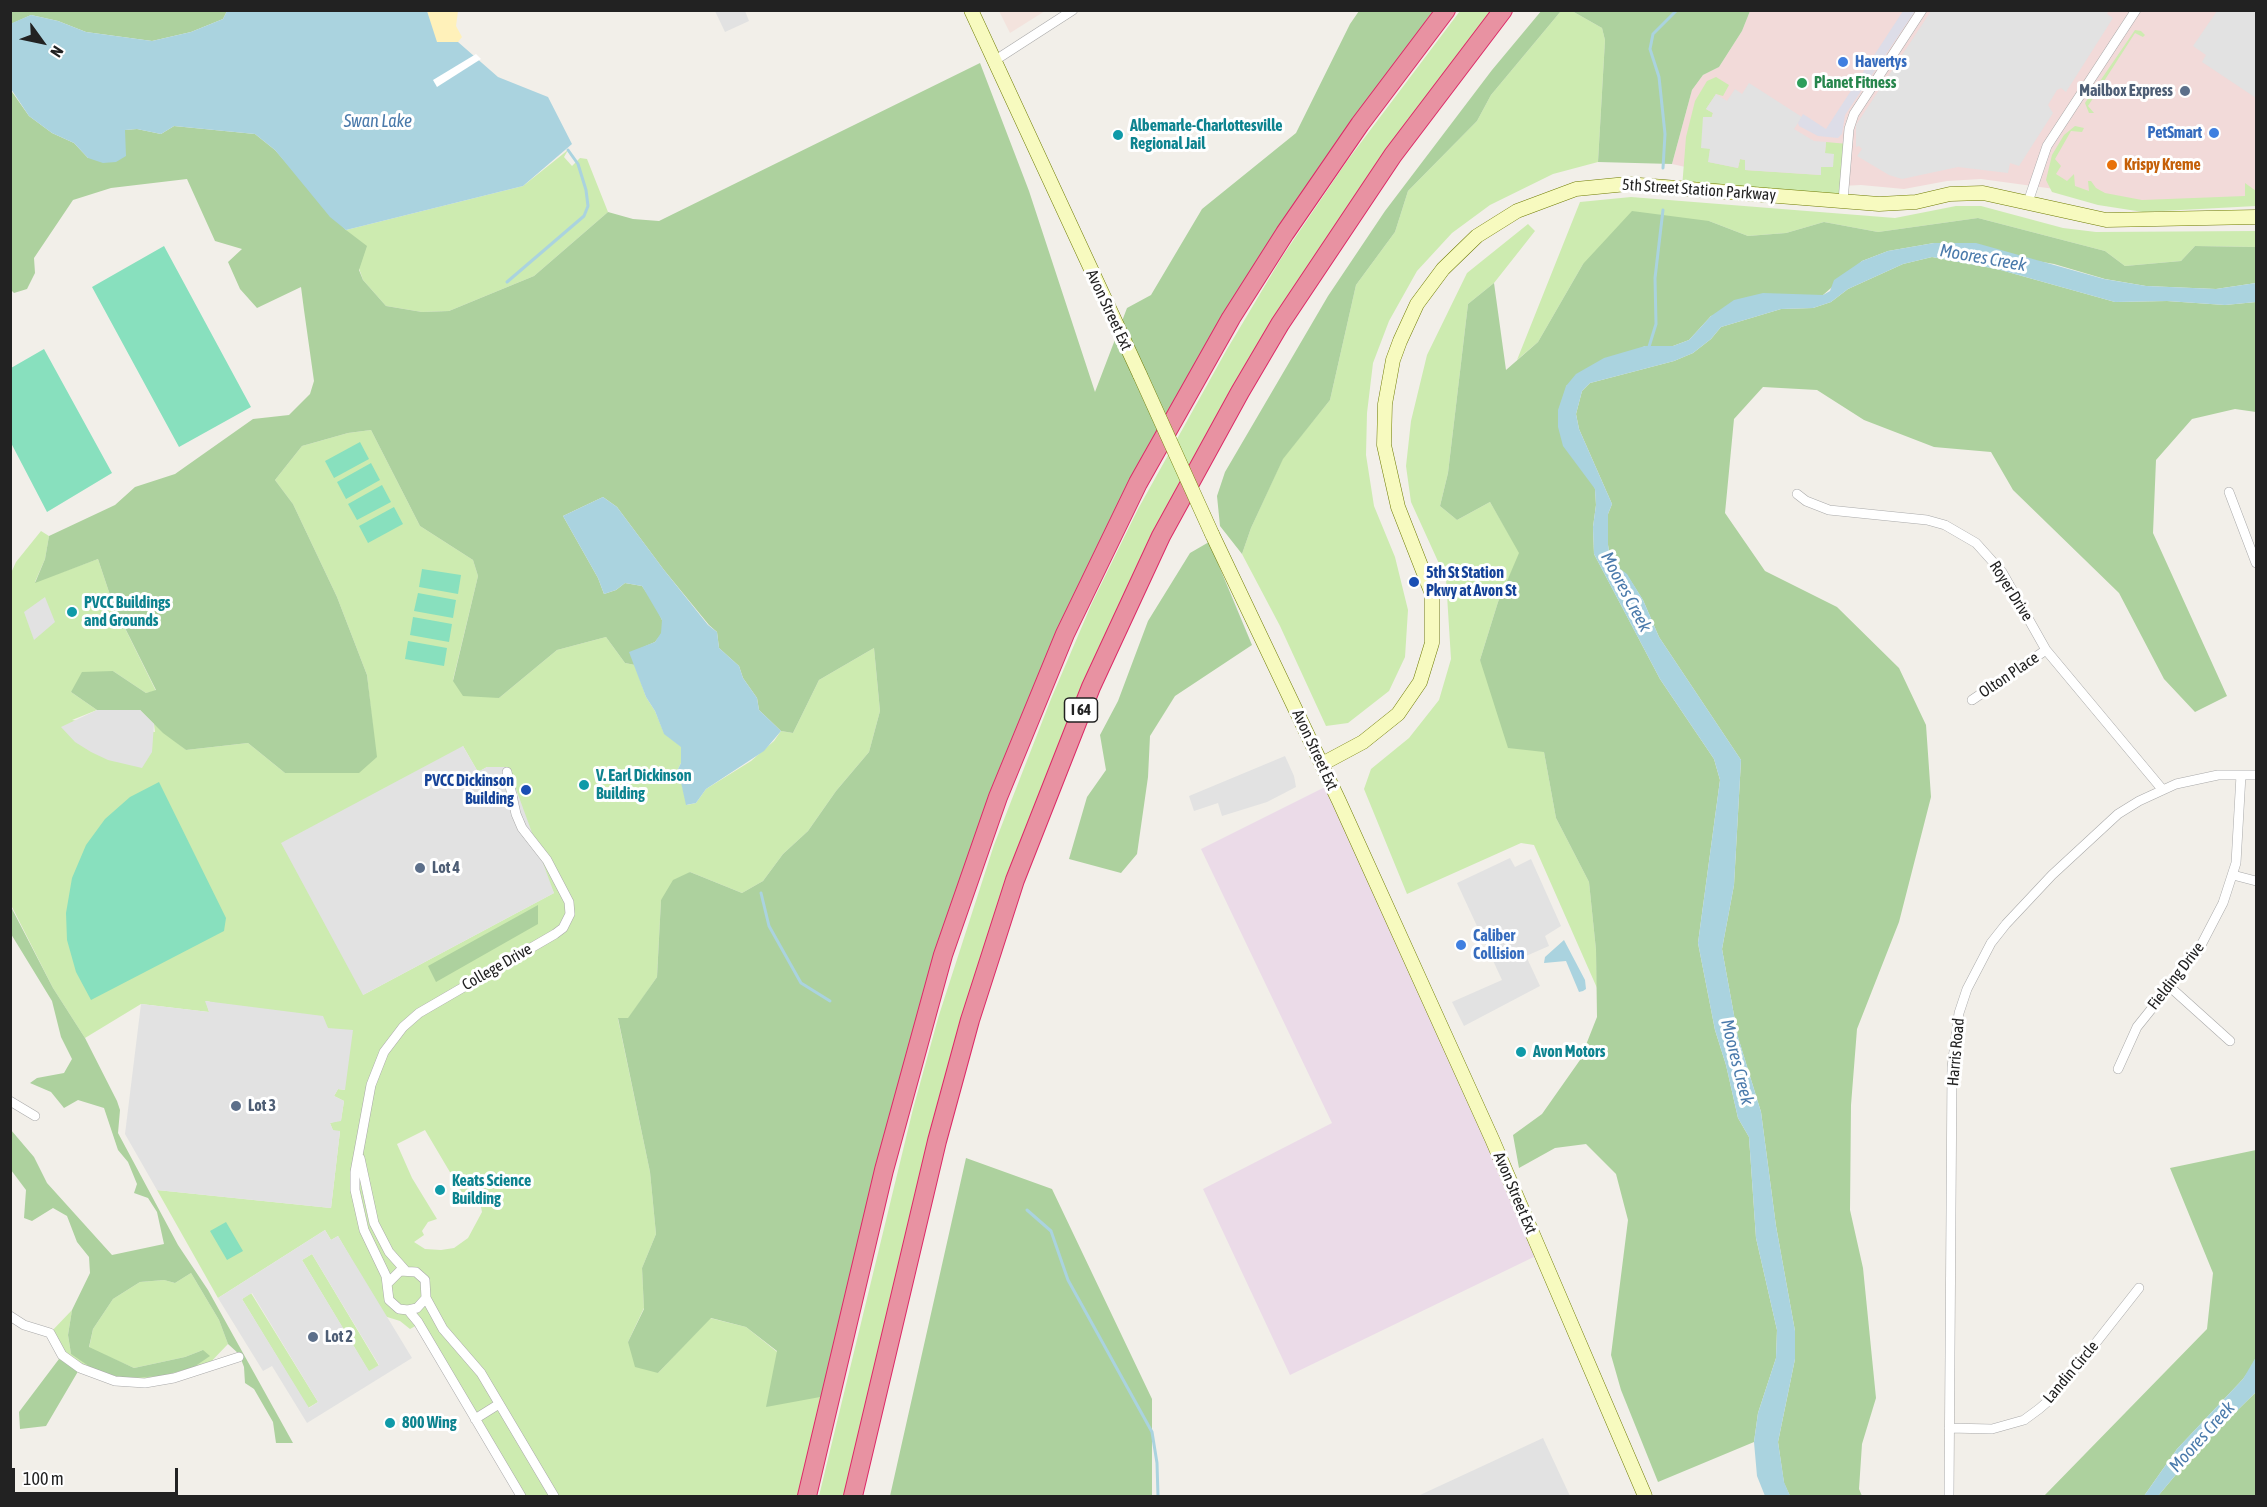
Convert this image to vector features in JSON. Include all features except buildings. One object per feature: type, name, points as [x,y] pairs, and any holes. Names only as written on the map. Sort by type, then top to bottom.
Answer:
[{"type":"highway","name":"I 64","points":[[807,1497],[884,1170],[940,966],[998,797],[1056,655],[1138,483],[1231,318],[1285,233],[1360,124],[1446,10]]},
{"type":"highway","name":"I 64","points":[[853,1497],[937,1141],[973,1010],[1033,831],[1107,649],[1161,536],[1280,324],[1393,155],[1503,10]]},
{"type":"main road","name":"Avon Street Ext","points":[[971,10],[1212,534],[1322,764],[1492,1139],[1645,1497]]},
{"type":"main road","name":"5th Street Station Parkway","points":[[1322,764],[1363,742],[1387,725],[1410,700],[1429,662],[1433,628],[1432,594],[1392,489],[1384,445],[1385,404],[1390,370],[1400,341],[1417,304],[1443,268],[1477,236],[1517,211],[1557,195],[1598,185],[1643,184],[1899,204],[1966,192],[2002,196],[2106,220],[2256,217]]},
{"type":"street","points":[[994,61],[1073,10]]},
{"type":"street","points":[[1843,201],[1849,132],[1854,114],[1922,10]]},
{"type":"street","points":[[2028,202],[2048,146],[2136,10]]},
{"type":"street","points":[[2229,492],[2256,563]]},
{"type":"street","name":"Royer Drive","points":[[1797,494],[1829,510],[1920,518],[1961,533],[1985,551],[2002,572],[2046,650],[2162,789]]},
{"type":"street","name":"Olton Place","points":[[1972,700],[2046,650]]},
{"type":"street","name":"College Drive","points":[[507,772],[516,814],[522,828],[547,861],[569,902],[571,908],[568,921],[555,934],[434,1004],[403,1027],[384,1052],[375,1071],[355,1172],[359,1213],[387,1284],[387,1295],[392,1304],[414,1315],[521,1497]]},
{"type":"street","name":"Fielding Drive","points":[[2118,1069],[2137,1027],[2170,987],[2210,930],[2233,874],[2238,845],[2241,775]]},
{"type":"street","name":"Harris Road","points":[[1949,1497],[1952,1067],[1959,1013],[1978,965],[1991,943],[2020,908],[2103,826],[2139,801],[2162,789],[2196,778],[2256,775]]},
{"type":"street","points":[[2233,874],[2256,882]]},
{"type":"street","points":[[2170,987],[2230,1041]]},
{"type":"street","points":[[10,1101],[35,1116]]},
{"type":"street","name":"College Drive","points":[[359,1156],[374,1223],[389,1252],[405,1270],[421,1275],[427,1286],[426,1298],[443,1329],[472,1360],[554,1497]]},
{"type":"street","points":[[387,1284],[396,1273],[405,1270]]},
{"type":"street","name":"Landin Circle","points":[[1949,1428],[1992,1429],[2024,1420],[2039,1409],[2060,1388],[2139,1288]]},
{"type":"street","points":[[408,1310],[417,1308],[426,1298]]},
{"type":"street","points":[[10,1316],[24,1325],[50,1333],[62,1355],[80,1368],[115,1381],[145,1383],[174,1378],[239,1357]]},
{"type":"street","points":[[475,1419],[499,1404]]},
{"type":"shaded area","points":[[2109,10],[2107,14],[2113,18],[2066,92],[2061,88],[2057,90],[2048,105],[2053,113],[2019,166],[2010,163],[2008,173],[1958,167],[1902,179],[1889,175],[1857,156],[1862,149],[1859,146],[1856,147],[1856,125],[1931,11]]},
{"type":"shaded area","points":[[715,11],[745,11],[749,21],[725,32]]},
{"type":"shaded area","points":[[999,11],[1045,11],[1010,33]]},
{"type":"shaded area","points":[[1750,11],[2256,11],[2256,205],[2195,208],[1981,179],[1947,181],[1904,189],[1861,185],[1822,187],[1748,181],[1672,164],[1692,90],[1703,75],[1719,67],[1742,31]]},
{"type":"shaded area","points":[[1903,11],[1915,11],[1845,115],[1842,134],[1838,138],[1818,136],[1799,126],[1798,123],[1803,114],[1826,129]]},
{"type":"shaded area","points":[[2217,11],[2256,11],[2256,98],[2202,62],[2206,55],[2193,46]]},
{"type":"shaded area","points":[[1749,83],[1802,117],[1794,129],[1814,141],[1826,142],[1825,153],[1834,154],[1833,167],[1821,167],[1821,175],[1745,170],[1745,160],[1740,159],[1738,168],[1708,162],[1710,149],[1701,148],[1703,117],[1712,117],[1713,113],[1706,109],[1716,94],[1727,101],[1735,89],[1742,94]]},
{"type":"shaded area","points":[[45,597],[55,622],[34,640],[24,612]]},
{"type":"shaded area","points":[[97,710],[140,710],[154,724],[152,752],[142,768],[108,760],[91,752],[75,742],[61,727]]},
{"type":"shaded area","name":"Lot 4","points":[[463,746],[478,772],[487,767],[508,767],[554,893],[363,995],[281,843]]},
{"type":"shaded area","points":[[1285,756],[1296,787],[1267,802],[1222,816],[1218,803],[1194,811],[1189,796]]},
{"type":"shaded area","points":[[1331,784],[1542,1253],[1290,1375],[1203,1189],[1332,1123],[1201,849]]},
{"type":"shaded area","points":[[1510,858],[1515,867],[1531,859],[1561,926],[1545,936],[1549,946],[1526,956],[1540,986],[1464,1026],[1452,1002],[1502,980],[1457,883]]},
{"type":"shaded area","name":"Lot 3","points":[[205,1001],[323,1016],[328,1028],[353,1030],[345,1090],[338,1089],[334,1096],[344,1101],[341,1121],[330,1123],[333,1130],[340,1131],[331,1208],[157,1190],[125,1134],[141,1004],[209,1012]]},
{"type":"shaded area","name":"Lot 2","points":[[325,1230],[331,1240],[338,1236],[412,1358],[307,1423],[272,1366],[263,1371],[218,1298]],"holes":[[[312,1254],[379,1365],[369,1371],[302,1260]],[[252,1293],[318,1402],[309,1408],[242,1299]]]},
{"type":"shaded area","points":[[1543,1438],[1570,1496],[1420,1495]]},
{"type":"green space","points":[[1542,10],[1561,11],[1491,95],[1477,121],[1408,191],[1395,232],[1356,285],[1330,400],[1283,459],[1251,528],[1242,554],[1220,526],[1217,496],[1225,472],[1328,296],[1385,211],[1492,70]]},
{"type":"green space","points":[[10,11],[227,11],[223,19],[191,32],[152,41],[86,32],[58,21],[31,15],[11,24]]},
{"type":"green space","points":[[1359,11],[1446,11],[1360,124],[1138,483],[970,874],[831,1395],[766,1407],[777,1351],[746,1327],[711,1318],[658,1373],[635,1367],[628,1342],[644,1309],[642,1268],[656,1234],[650,1172],[618,1018],[628,1018],[657,977],[661,900],[673,880],[690,872],[742,893],[763,881],[783,854],[808,831],[836,791],[869,752],[880,711],[874,648],[819,680],[793,733],[781,731],[759,710],[757,698],[743,678],[739,666],[719,648],[717,632],[664,570],[617,507],[603,497],[563,516],[598,578],[604,594],[616,590],[625,583],[642,586],[662,620],[662,633],[655,642],[639,649],[635,665],[625,663],[606,637],[557,650],[499,698],[463,696],[453,681],[478,576],[473,560],[420,526],[371,430],[348,433],[302,446],[275,480],[293,504],[337,597],[367,675],[377,757],[359,773],[285,773],[248,743],[186,750],[163,733],[140,710],[97,710],[71,692],[82,672],[113,671],[146,693],[156,690],[113,604],[98,559],[35,583],[45,559],[49,536],[115,505],[135,487],[175,474],[253,419],[289,415],[310,394],[314,381],[301,287],[257,308],[240,289],[228,262],[242,249],[215,241],[187,179],[111,188],[73,200],[34,258],[35,273],[27,289],[14,293],[10,289],[10,89],[29,116],[52,133],[74,143],[88,158],[124,140],[124,130],[137,129],[161,134],[174,126],[255,134],[275,150],[346,230],[367,246],[359,270],[363,280],[386,306],[422,312],[449,311],[534,276],[608,212],[633,219],[659,221],[980,63],[1029,191],[1095,392],[1127,308],[1151,295],[1202,209],[1296,133],[1350,24]]},
{"type":"green space","points":[[1460,11],[1497,11],[1210,434],[1034,816],[848,1496],[819,1496],[913,1109],[939,1015],[994,845],[1051,699],[1092,603],[1138,509],[1226,351],[1282,257],[1347,161]]},
{"type":"green space","points":[[1561,11],[1572,11],[1602,28],[1605,40],[1598,162],[1553,174],[1490,205],[1452,233],[1417,271],[1389,321],[1373,363],[1367,413],[1366,455],[1374,506],[1395,557],[1408,610],[1405,657],[1389,691],[1348,723],[1326,726],[1280,626],[1242,554],[1251,528],[1283,458],[1330,400],[1356,285],[1395,232],[1408,191],[1477,121],[1491,95]]},
{"type":"green space","points":[[1572,11],[1750,11],[1742,31],[1719,67],[1703,75],[1692,90],[1672,164],[1598,162],[1605,40],[1602,28]]},
{"type":"green space","points":[[2135,30],[2145,35],[2143,37],[2135,33],[2088,106],[2094,113],[2089,113],[2085,103]]},
{"type":"green space","points":[[1716,77],[1729,85],[1723,96],[1716,94],[1706,109],[1713,113],[1701,148],[1710,148],[1709,162],[1738,168],[1740,159],[1745,160],[1745,170],[1821,175],[1821,167],[1833,167],[1825,153],[1826,142],[1848,144],[1843,201],[1682,188],[1686,137],[1695,101],[1707,81]]},
{"type":"green space","points":[[2075,126],[2084,128],[2082,132],[2071,131],[2055,159],[2061,166],[2056,174],[2067,181],[2074,174],[2075,186],[2089,191],[2088,181],[2091,181],[2096,188],[2105,193],[2142,200],[2245,196],[2245,183],[2256,191],[2256,206],[2143,212],[2098,205],[2052,192],[2046,180],[2052,155],[2064,135]]},
{"type":"green space","points":[[568,150],[564,157],[572,166],[580,158],[587,159],[608,212],[534,276],[449,311],[422,312],[386,306],[363,280],[346,230],[523,186]]},
{"type":"green space","points":[[1631,197],[1895,218],[1956,206],[1981,206],[2063,228],[2096,232],[2256,231],[2256,247],[2195,246],[2181,261],[2125,266],[2105,251],[1978,218],[1878,232],[1824,222],[1786,233],[1748,236],[1709,221],[1583,264],[1538,342],[1517,360],[1580,202]]},
{"type":"green space","points":[[1632,211],[1709,221],[1748,236],[1786,233],[1824,222],[1878,232],[1978,218],[2105,251],[2125,266],[2181,261],[2195,246],[2256,247],[2256,283],[2216,289],[2146,286],[2105,279],[2054,264],[1934,243],[1888,251],[1862,261],[1823,295],[1808,295],[1711,316],[1689,340],[1673,346],[1645,346],[1566,386],[1595,489],[1594,554],[1660,679],[1714,759],[1720,780],[1698,943],[1715,1030],[1738,1118],[1749,1137],[1756,1238],[1777,1330],[1776,1358],[1758,1413],[1754,1442],[1658,1482],[1621,1390],[1611,1355],[1628,1220],[1616,1174],[1586,1144],[1555,1148],[1519,1168],[1513,1135],[1542,1114],[1580,1060],[1597,1017],[1596,950],[1589,882],[1556,818],[1544,752],[1508,748],[1480,660],[1498,602],[1519,553],[1490,502],[1457,520],[1440,506],[1448,473],[1468,304],[1494,283],[1506,370],[1538,342],[1583,264]]},
{"type":"green space","points":[[1528,224],[1535,231],[1494,283],[1468,304],[1448,473],[1440,506],[1457,520],[1490,502],[1520,553],[1498,602],[1480,660],[1544,752],[1556,818],[1589,882],[1596,950],[1597,988],[1534,845],[1521,843],[1407,894],[1364,789],[1371,769],[1409,738],[1439,700],[1451,659],[1446,579],[1411,502],[1406,466],[1411,421],[1427,355],[1467,273]]},
{"type":"green space","points":[[164,246],[251,407],[179,447],[92,287]]},
{"type":"green space","points":[[1932,257],[1997,269],[2115,302],[2167,301],[2225,305],[2256,302],[2256,412],[2235,409],[2192,419],[2156,460],[2153,533],[2227,696],[2195,712],[2164,679],[2119,593],[2013,490],[1991,452],[1934,447],[1864,420],[1817,390],[1763,387],[1734,419],[1725,513],[1765,571],[1837,607],[1899,668],[1926,725],[1931,797],[1899,922],[1857,1029],[1851,1105],[1850,1210],[1863,1268],[1876,1398],[1862,1444],[1859,1489],[1862,1496],[1790,1496],[1784,1483],[1778,1442],[1795,1359],[1795,1331],[1776,1226],[1761,1112],[1738,1037],[1722,949],[1734,885],[1741,760],[1659,637],[1643,600],[1627,575],[1611,562],[1608,545],[1608,514],[1612,504],[1579,429],[1576,414],[1582,391],[1590,383],[1674,361],[1693,353],[1711,339],[1721,327],[1781,309],[1813,308],[1831,302],[1848,289],[1903,264]]},
{"type":"green space","points":[[44,349],[112,473],[47,512],[10,441],[11,368]]},
{"type":"green space","points":[[371,430],[420,526],[473,560],[478,576],[453,680],[499,698],[557,650],[606,637],[625,663],[635,665],[646,697],[664,733],[682,747],[681,763],[678,769],[687,805],[696,803],[706,789],[751,761],[774,741],[781,731],[793,733],[819,680],[874,648],[880,711],[869,752],[836,791],[808,831],[783,854],[763,881],[742,893],[690,872],[661,900],[657,977],[628,1019],[618,1019],[650,1172],[656,1234],[642,1268],[644,1308],[628,1342],[658,1373],[710,1318],[746,1327],[831,1395],[807,1496],[521,1496],[419,1324],[410,1329],[400,1321],[384,1316],[338,1236],[331,1240],[325,1230],[218,1298],[157,1190],[331,1208],[340,1131],[333,1131],[330,1123],[341,1120],[344,1101],[334,1096],[338,1089],[345,1090],[328,1028],[206,1001],[209,1012],[141,1004],[85,1038],[53,988],[11,905],[11,573],[16,562],[41,531],[49,536],[45,559],[35,582],[98,559],[113,604],[156,691],[146,693],[113,671],[71,692],[97,710],[72,720],[155,732],[154,724],[186,750],[248,743],[285,773],[376,757],[367,675],[337,597],[293,504],[275,480],[302,446],[348,433]],"holes":[[[463,746],[478,772],[487,767],[554,893],[363,995]],[[425,1130],[470,1206],[480,1202],[482,1212],[468,1238],[454,1248],[425,1249],[414,1242],[424,1235],[422,1231],[428,1222],[437,1219],[412,1178],[397,1144]]]},
{"type":"green space","points":[[360,442],[369,459],[334,478],[325,461]]},
{"type":"green space","points":[[371,463],[380,480],[346,499],[337,482]]},
{"type":"green space","points":[[382,485],[391,502],[357,520],[348,504]]},
{"type":"green space","points":[[394,507],[403,524],[368,543],[359,526]]},
{"type":"green space","points":[[1209,542],[1252,645],[1175,696],[1150,736],[1148,777],[1137,854],[1121,873],[1069,859],[1087,797],[1106,770],[1100,735],[1118,701],[1148,621],[1190,553]]},
{"type":"green space","points":[[422,569],[461,575],[458,594],[419,587]]},
{"type":"green space","points":[[418,593],[456,600],[453,618],[414,611]]},
{"type":"green space","points":[[413,617],[452,624],[449,642],[410,635]]},
{"type":"green space","points":[[408,641],[447,648],[444,666],[405,659]]},
{"type":"green space","points":[[159,782],[226,918],[224,931],[91,1000],[76,972],[67,940],[66,913],[72,878],[86,845],[105,819],[130,797]]},
{"type":"green space","points":[[10,905],[53,988],[85,1038],[117,1101],[120,1110],[118,1133],[178,1245],[208,1290],[293,1443],[276,1443],[273,1422],[254,1389],[245,1383],[244,1367],[239,1354],[228,1344],[219,1320],[191,1273],[175,1283],[164,1280],[140,1282],[113,1299],[93,1329],[89,1347],[134,1368],[185,1357],[203,1350],[210,1356],[194,1367],[162,1376],[128,1378],[99,1373],[71,1354],[68,1335],[72,1310],[90,1273],[89,1257],[77,1242],[67,1216],[53,1208],[32,1221],[24,1218],[26,1190],[11,1170],[11,1130],[34,1157],[47,1183],[112,1255],[164,1244],[157,1212],[148,1198],[134,1193],[137,1184],[128,1162],[118,1150],[104,1108],[78,1100],[64,1108],[51,1092],[30,1083],[37,1078],[64,1073],[72,1059],[61,1037],[52,1001],[11,934]]},
{"type":"green space","points":[[538,905],[538,924],[436,982],[428,966]]},
{"type":"green space","points":[[2256,1150],[2256,1357],[2251,1368],[2177,1449],[2144,1496],[2044,1496],[2207,1329],[2213,1273],[2170,1168]]},
{"type":"green space","points":[[966,1158],[1052,1189],[1152,1399],[1152,1496],[890,1496]]},
{"type":"green space","points":[[226,1222],[243,1251],[227,1260],[210,1231]]},
{"type":"green space","points":[[312,1254],[379,1366],[369,1372],[302,1260]]},
{"type":"green space","points":[[191,1273],[219,1320],[228,1344],[204,1369],[174,1378],[115,1381],[62,1355],[50,1333],[72,1310],[68,1335],[71,1354],[162,1376],[203,1350],[185,1357],[134,1368],[89,1348],[93,1329],[113,1299],[140,1282],[164,1280],[175,1283]]},
{"type":"green space","points":[[251,1293],[318,1402],[308,1408],[242,1299]]},
{"type":"green space","points":[[62,1355],[80,1368],[46,1426],[20,1429],[19,1412]]},
{"type":"green space","points":[[2256,1392],[2256,1494],[2254,1496],[2158,1496],[2194,1453]]},
{"type":"sand","points":[[427,11],[458,11],[456,26],[462,37],[458,42],[436,42]]},
{"type":"water","name":"Swan Lake","points":[[227,11],[427,11],[437,42],[458,42],[498,77],[548,97],[572,144],[523,186],[346,230],[330,217],[275,150],[255,134],[174,126],[161,134],[137,129],[125,130],[126,156],[116,162],[103,163],[88,158],[74,143],[52,133],[29,116],[11,89],[10,24],[31,15],[58,21],[86,32],[152,41],[191,32],[223,19]]},
{"type":"water","name":"Moores Creek","points":[[1934,243],[1976,243],[2104,279],[2146,286],[2216,289],[2256,283],[2256,302],[2225,305],[2167,301],[2115,302],[1997,269],[1932,257],[1903,264],[1848,289],[1831,302],[1813,308],[1781,309],[1721,327],[1711,339],[1693,353],[1674,361],[1590,383],[1582,391],[1576,414],[1579,429],[1612,504],[1608,514],[1608,545],[1611,562],[1627,574],[1643,600],[1659,637],[1741,760],[1734,885],[1722,949],[1738,1037],[1761,1112],[1776,1226],[1795,1331],[1795,1359],[1778,1442],[1784,1482],[1790,1496],[1765,1496],[1757,1476],[1754,1442],[1758,1413],[1776,1358],[1777,1330],[1756,1238],[1749,1137],[1738,1118],[1715,1030],[1698,943],[1720,780],[1714,759],[1660,679],[1594,554],[1595,489],[1563,446],[1558,427],[1558,410],[1566,386],[1576,374],[1604,358],[1645,346],[1673,346],[1689,340],[1711,316],[1734,300],[1763,293],[1823,295],[1830,291],[1834,280],[1862,261],[1888,251]]},
{"type":"water","points":[[603,497],[617,507],[708,625],[717,632],[719,648],[739,666],[743,678],[757,698],[759,710],[781,731],[764,751],[706,789],[696,803],[686,805],[678,769],[681,763],[681,747],[664,734],[655,711],[646,697],[629,652],[655,642],[661,633],[662,620],[642,586],[625,583],[616,590],[604,594],[598,578],[563,516]]},
{"type":"water","points":[[1564,940],[1585,980],[1586,989],[1583,991],[1579,992],[1566,961],[1544,963],[1545,957]]},
{"type":"water","name":"Moores Creek","points":[[2256,1357],[2256,1392],[2194,1453],[2158,1496],[2144,1496],[2177,1449],[2243,1379]]},
{"type":"pier","points":[[476,54],[481,59],[437,87],[433,80]]},
{"type":"waterway","points":[[1663,168],[1665,134],[1659,77],[1650,49],[1653,34],[1677,10]]},
{"type":"waterway","points":[[507,282],[584,216],[588,206],[586,190],[578,164],[568,150]]},
{"type":"waterway","points":[[1648,350],[1656,324],[1655,278],[1663,210]]},
{"type":"waterway","points":[[761,893],[769,926],[801,983],[830,1001]]},
{"type":"waterway","points":[[1027,1210],[1051,1231],[1068,1280],[1152,1432],[1157,1463],[1158,1496]]},
{"type":"place","name":"Havertys","points":[[1843,62]]},
{"type":"place","name":"Planet Fitness","points":[[1802,83]]},
{"type":"place","name":"Mailbox Express","points":[[2185,91]]},
{"type":"place","name":"PetSmart","points":[[2214,133]]},
{"type":"place","name":"Albemarle-Charlottesville Regional Jail","points":[[1118,135]]},
{"type":"place","name":"Krispy Kreme","points":[[2112,165]]},
{"type":"place","name":"5th St Station Pkwy at Avon St","points":[[1414,582]]},
{"type":"place","name":"PVCC Buildings and Grounds","points":[[72,612]]},
{"type":"place","name":"V. Earl Dickinson Building","points":[[584,785]]},
{"type":"place","name":"PVCC Dickinson Building","points":[[526,790]]},
{"type":"place","name":"Lot 4","points":[[420,868]]},
{"type":"place","name":"Caliber Collision","points":[[1461,945]]},
{"type":"place","name":"Avon Motors","points":[[1521,1052]]},
{"type":"place","name":"Lot 3","points":[[236,1106]]},
{"type":"place","name":"Keats Science Building","points":[[440,1190]]},
{"type":"place","name":"Lot 2","points":[[313,1337]]},
{"type":"place","name":"800 Wing","points":[[390,1423]]}]
